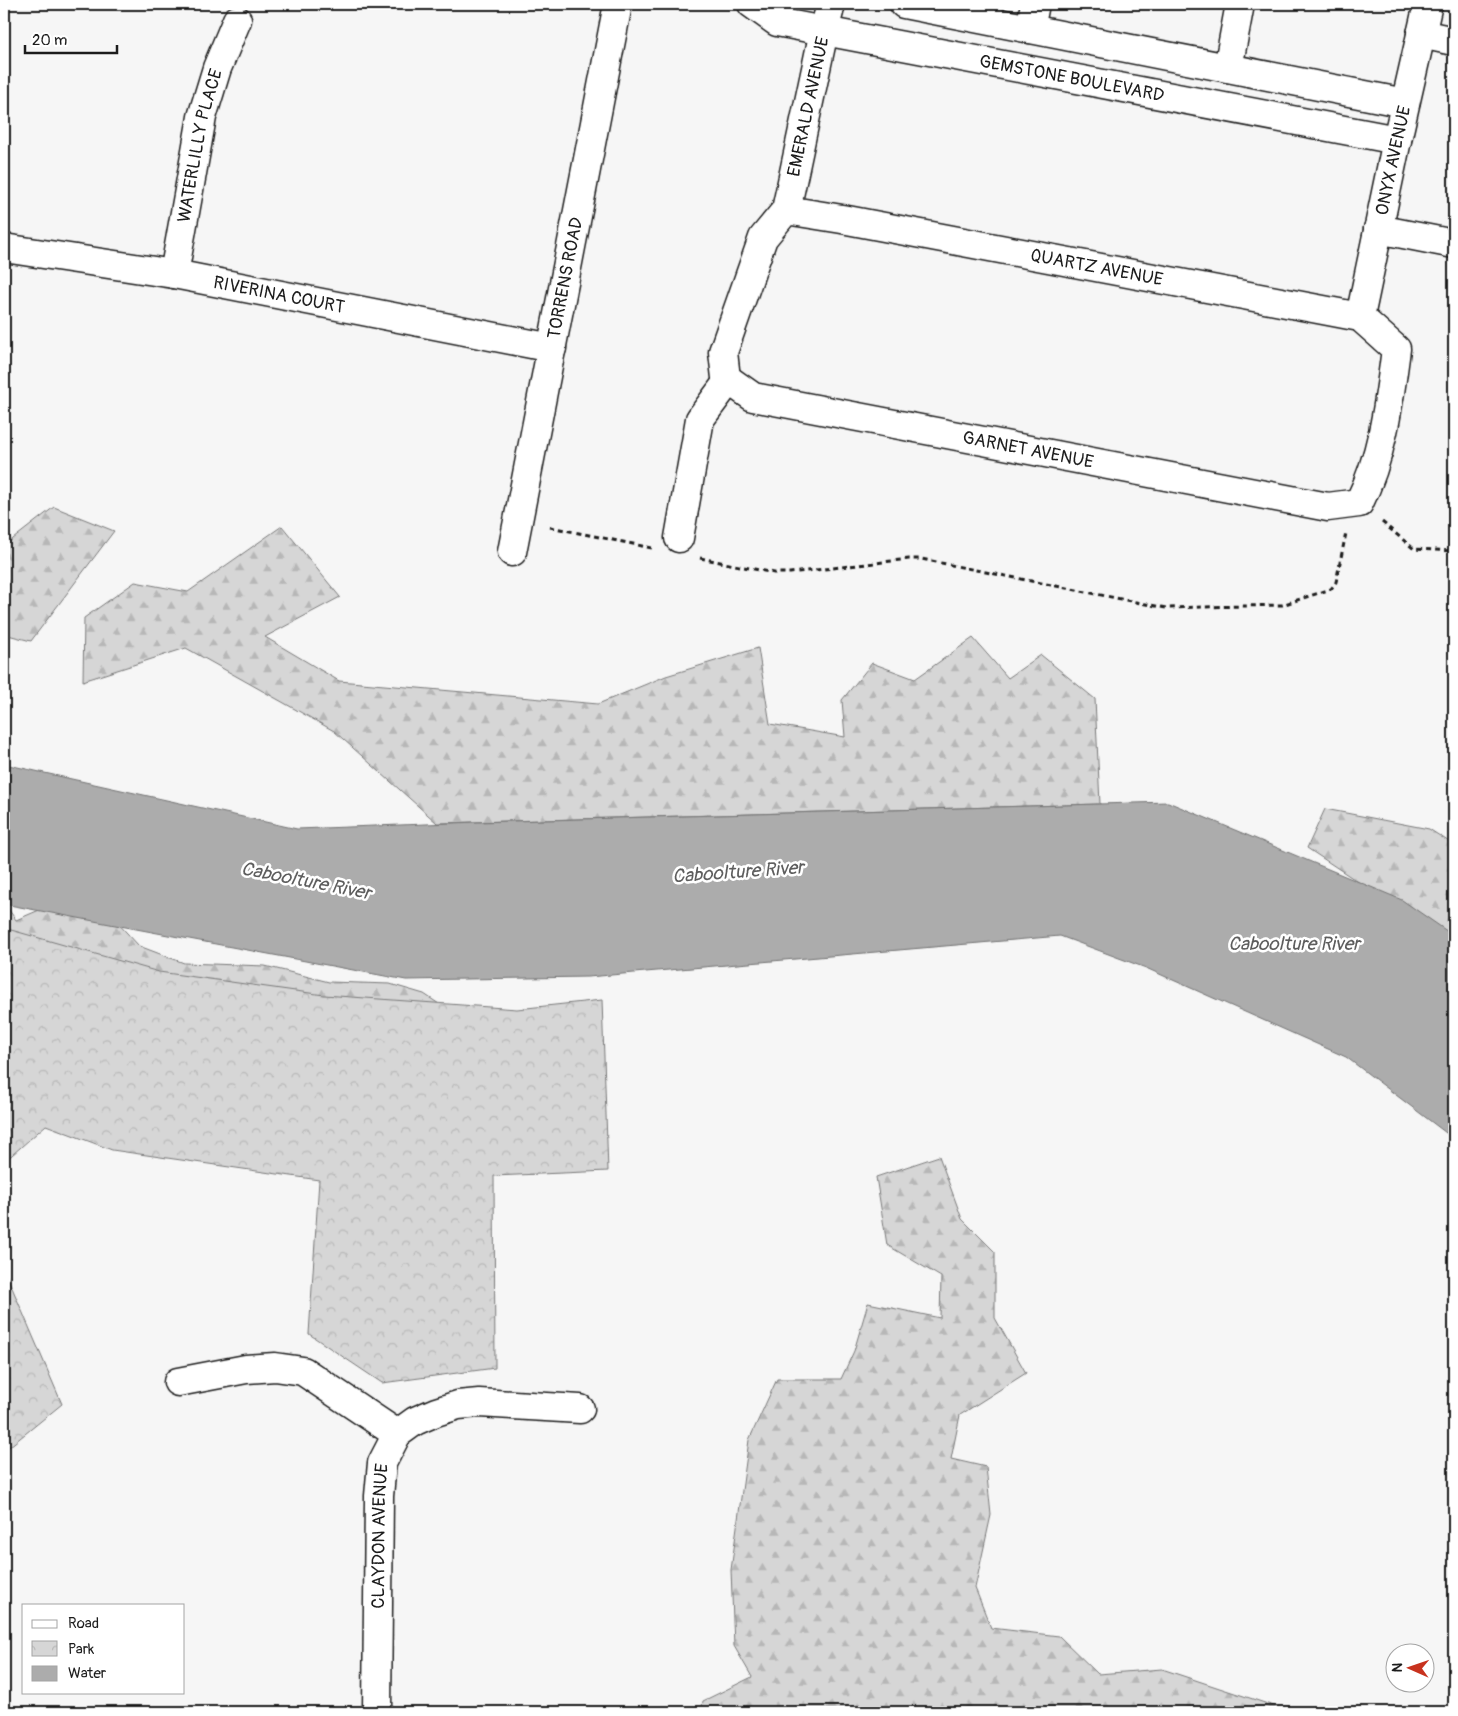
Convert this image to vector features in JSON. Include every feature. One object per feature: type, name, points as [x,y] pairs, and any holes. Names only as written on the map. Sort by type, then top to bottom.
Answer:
[{"type":"street","name":"TORRENS ROAD","points":[[512,552],[618,4]]},
{"type":"street","name":"GEMSTONE BOULEVARD","points":[[752,4],[777,22],[1397,140]]},
{"type":"street","name":"EMERALD AVENUE","points":[[786,210],[831,4]]},
{"type":"street","points":[[904,4],[1033,16],[1228,68],[1405,103]]},
{"type":"street","points":[[1228,68],[1240,4]]},
{"type":"street","name":"ONYX AVENUE","points":[[1360,316],[1428,4]]},
{"type":"street","name":"WATERLILLY PLACE","points":[[174,274],[202,116],[217,68],[237,20]]},
{"type":"street","points":[[1421,34],[1454,41]]},
{"type":"street","points":[[677,548],[700,419],[730,380],[726,378],[723,352],[763,238],[786,210]]},
{"type":"street","name":"QUARTZ AVENUE","points":[[786,210],[1360,316]]},
{"type":"street","points":[[1378,229],[1454,244]]},
{"type":"street","name":"RIVERINA COURT","points":[[4,248],[174,274],[552,348]]},
{"type":"street","points":[[1358,502],[1368,484],[1384,432],[1396,349],[1360,316]]},
{"type":"street","name":"GARNET AVENUE","points":[[730,380],[753,397],[1328,507],[1358,502]]},
{"type":"street","points":[[178,1382],[246,1369],[275,1367],[302,1371],[397,1434]]},
{"type":"street","name":"CLAYDON AVENUE","points":[[377,1712],[379,1496],[382,1464],[397,1434],[415,1421],[458,1404],[479,1403],[580,1409]]},
{"type":"path","points":[[550,527],[677,548],[774,573],[790,573],[921,559],[1166,608],[1282,605],[1331,589],[1336,582],[1347,528],[1358,502],[1414,549],[1454,551]]},
{"type":"green space","points":[[54,507],[114,531],[31,641],[4,634],[4,546]]},
{"type":"green space","points":[[282,526],[340,597],[265,637],[339,681],[598,704],[666,676],[758,648],[770,724],[845,737],[842,700],[872,663],[915,679],[973,638],[1008,678],[1041,655],[1095,699],[1100,804],[437,823],[334,731],[186,648],[83,681],[84,618],[135,582],[188,592]]},
{"type":"green space","points":[[1325,809],[1429,829],[1454,845],[1454,945],[1307,848]]},
{"type":"green space","points":[[4,903],[16,920],[51,905],[103,907],[139,946],[184,963],[265,966],[329,982],[390,984],[424,994],[504,1047],[4,1095]]},
{"type":"green space","points":[[4,928],[159,972],[324,995],[517,1009],[602,1000],[608,1171],[494,1176],[495,1368],[382,1383],[309,1334],[319,1180],[112,1150],[46,1125],[4,1162]]},
{"type":"green space","points":[[939,1156],[962,1219],[995,1252],[995,1318],[1026,1373],[960,1415],[951,1459],[986,1467],[991,1515],[975,1588],[991,1628],[1059,1636],[1098,1674],[1162,1669],[1292,1712],[701,1712],[703,1701],[752,1677],[734,1646],[731,1570],[749,1440],[777,1379],[841,1379],[854,1351],[868,1303],[940,1318],[941,1277],[887,1245],[876,1177]]},
{"type":"green space","points":[[4,1269],[62,1404],[4,1451]]},
{"type":"water","name":"Caboolture River","points":[[4,764],[297,829],[1168,802],[1402,900],[1454,936],[1454,1139],[1346,1057],[1146,968],[1060,936],[588,977],[406,980],[4,904]]}]
